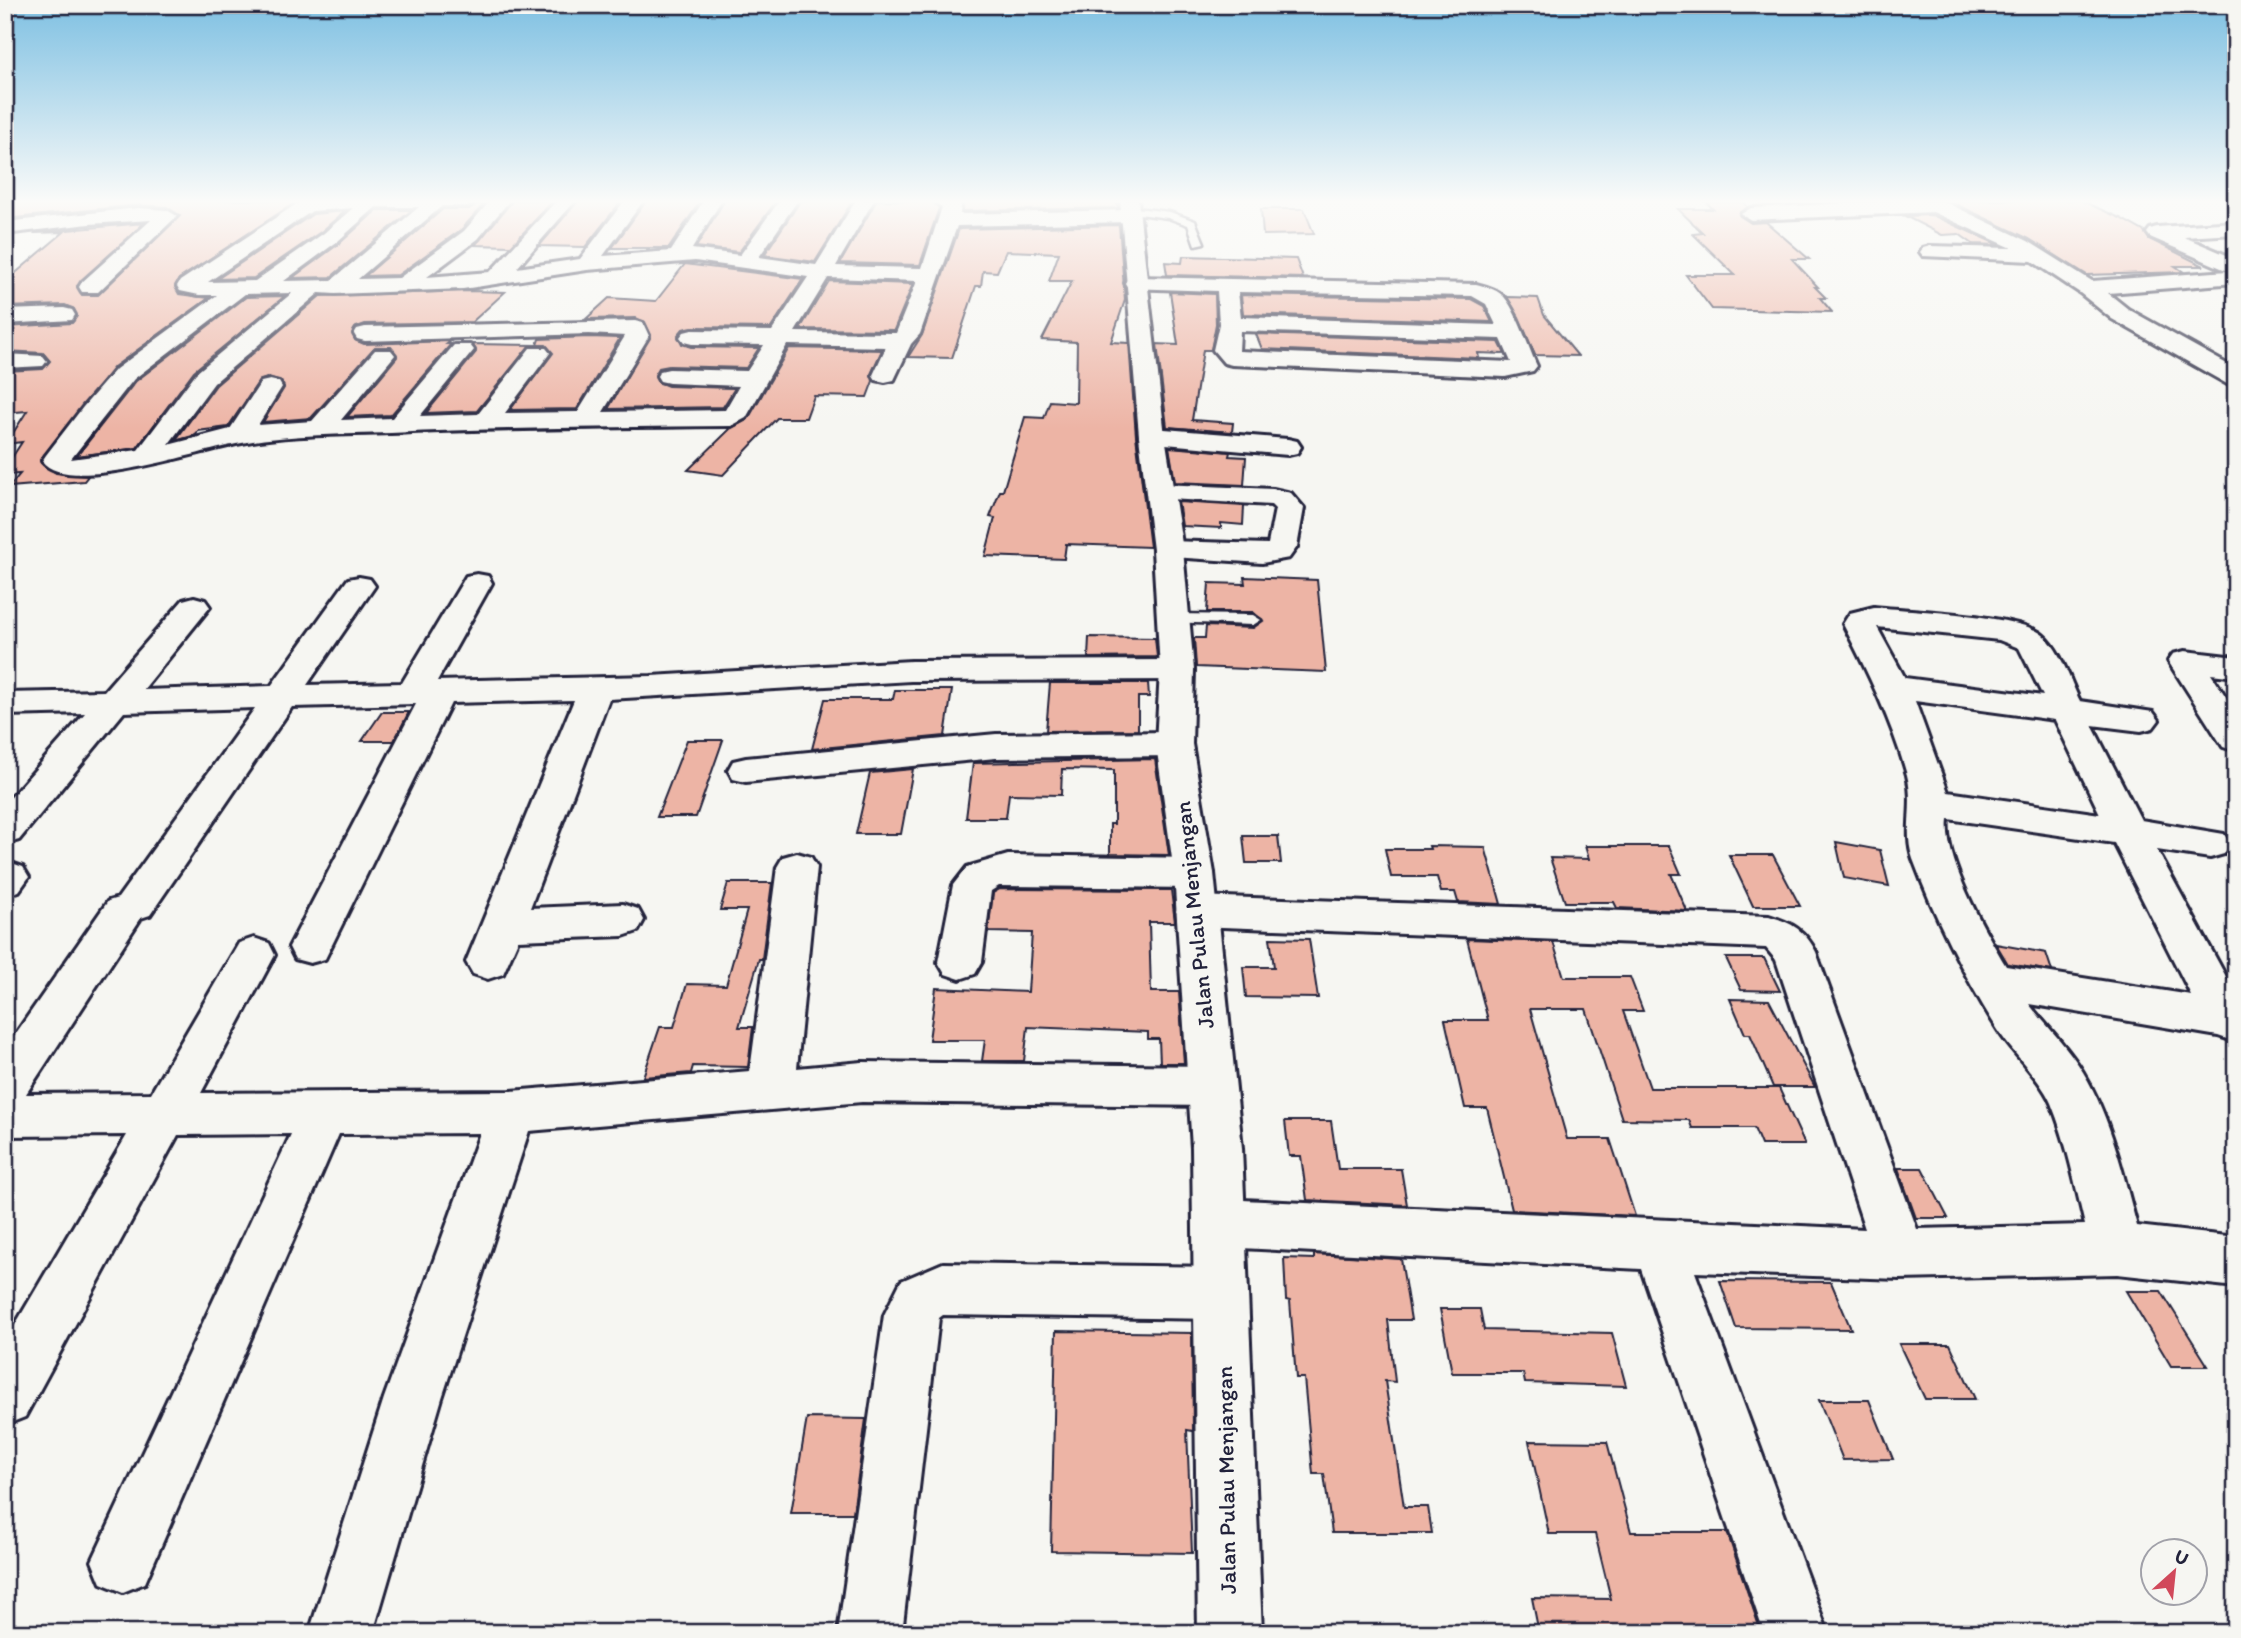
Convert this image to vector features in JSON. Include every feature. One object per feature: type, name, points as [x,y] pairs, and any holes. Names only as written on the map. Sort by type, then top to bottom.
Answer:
[{"type":"street","points":[[90,287],[101,276]]},
{"type":"street","points":[[202,276],[188,286],[199,289],[402,286],[463,283],[512,276]]},
{"type":"street","points":[[268,276],[125,374],[92,412],[56,461],[60,465],[70,467],[146,457],[239,435],[320,428],[486,421],[731,418],[737,413],[777,339],[818,276]]},
{"type":"street","points":[[146,457],[205,378],[338,276]]},
{"type":"street","points":[[402,286],[415,276]]},
{"type":"street","points":[[885,375],[901,340],[909,334],[929,276]]},
{"type":"street","name":"Jalan Pulau Menjangan","points":[[1135,276],[1152,436],[1162,492],[1168,550],[1177,670],[1174,744],[1195,892],[1222,1223],[1221,1293],[1230,1633]]},
{"type":"street","points":[[2071,276],[2120,314],[2236,379]]},
{"type":"street","points":[[2088,288],[2236,277]]},
{"type":"street","points":[[423,332],[463,283]]},
{"type":"street","points":[[1136,284],[1476,290],[1494,299],[1525,366],[1505,370],[1232,358],[1224,350],[1230,324],[1227,286]]},
{"type":"street","points":[[5,317],[64,315]]},
{"type":"street","points":[[1230,324],[1511,332]]},
{"type":"street","points":[[365,334],[635,328],[637,336],[585,421]]},
{"type":"street","points":[[692,337],[901,340]]},
{"type":"street","points":[[398,425],[462,351]]},
{"type":"street","points":[[486,421],[538,353]]},
{"type":"street","points":[[320,428],[383,355]]},
{"type":"street","points":[[5,361],[35,361]]},
{"type":"street","points":[[669,376],[754,379]]},
{"type":"street","points":[[239,435],[270,387]]},
{"type":"street","points":[[1152,436],[1288,447]]},
{"type":"street","points":[[1162,492],[1273,497],[1281,499],[1290,508],[1282,547],[1278,552],[1262,554],[1168,550]]},
{"type":"street","points":[[310,947],[477,583]]},
{"type":"street","points":[[5,1087],[359,586]]},
{"type":"street","points":[[5,830],[194,607]]},
{"type":"street","points":[[2117,1249],[2094,1158],[2074,1101],[2066,1086],[2014,1018],[1992,981],[1969,941],[1932,856],[1927,831],[1931,803],[1925,775],[1894,687],[1859,624],[1865,618],[1934,622],[2015,634],[2031,641],[2068,709],[2128,833],[2231,1021]]},
{"type":"street","points":[[2233,730],[2185,661],[2236,667]]},
{"type":"street","points":[[5,704],[596,688],[911,671],[1177,670]]},
{"type":"street","points":[[1894,687],[2141,720]]},
{"type":"street","points":[[596,688],[495,944],[623,920]]},
{"type":"street","points":[[746,770],[996,746],[1174,744]]},
{"type":"street","points":[[1931,803],[2210,844]]},
{"type":"street","points":[[771,1090],[797,867]]},
{"type":"street","points":[[960,962],[974,881],[986,874],[1008,870],[1195,892],[1769,932],[1780,936],[1795,952],[1900,1254]]},
{"type":"street","points":[[5,1396],[254,955]]},
{"type":"street","points":[[1992,981],[2231,1021]]},
{"type":"street","points":[[5,1115],[511,1112],[862,1082],[1211,1086]]},
{"type":"street","points":[[341,1633],[414,1398],[511,1112]]},
{"type":"street","points":[[123,1561],[324,1114]]},
{"type":"street","points":[[1222,1223],[1659,1246],[1900,1254],[2117,1249],[2236,1262]]},
{"type":"street","points":[[1659,1246],[1796,1633]]},
{"type":"street","points":[[870,1633],[910,1322],[913,1307],[921,1296],[943,1289],[1221,1293]]},
{"type":"lane","points":[[1172,619],[1253,620]]},
{"type":"building","points":[[12,276],[87,276],[77,286],[82,295],[98,295],[117,276],[183,276],[175,287],[179,294],[209,298],[114,367],[40,460],[56,473],[88,476],[84,481],[9,487],[20,474],[5,475],[5,468],[22,442],[6,444],[27,411],[5,413],[5,371],[43,369],[50,361],[43,353],[5,351],[5,327],[72,323],[77,316],[74,309],[65,305],[5,307],[5,282]]},
{"type":"building","points":[[221,276],[256,276],[254,278],[217,279]]},
{"type":"building","points":[[294,276],[332,276],[331,277],[292,278]]},
{"type":"building","points":[[675,276],[783,276],[803,279],[771,328],[692,327],[683,329],[678,335],[682,344],[691,347],[759,348],[746,368],[669,366],[659,368],[655,375],[658,382],[668,386],[735,388],[723,407],[608,409],[651,335],[645,322],[636,318],[586,319],[609,298],[656,301]]},
{"type":"building","points":[[942,276],[982,276],[981,286],[976,286],[952,358],[908,357],[922,335]]},
{"type":"building","points":[[1051,276],[1123,276],[1125,300],[1111,342],[1129,343],[1136,436],[1150,547],[1066,544],[1064,559],[985,556],[995,518],[990,517],[1000,491],[1003,491],[1025,417],[1044,418],[1050,401],[1076,403],[1077,342],[1042,340],[1072,281],[1049,281]]},
{"type":"building","points":[[1232,276],[1302,276],[1303,278]]},
{"type":"building","points":[[1687,276],[1808,276],[1826,298],[1820,298],[1832,312],[1712,309]]},
{"type":"building","points":[[829,281],[913,284],[894,330],[800,329]]},
{"type":"building","points":[[505,292],[472,322],[365,324],[355,328],[352,333],[355,340],[364,344],[451,341],[391,415],[347,417],[397,357],[391,347],[375,347],[311,418],[263,422],[284,388],[281,381],[269,377],[259,381],[228,427],[198,431],[196,435],[175,441],[216,385],[320,296]]},
{"type":"building","points":[[1170,292],[1215,294],[1216,324],[1211,350],[1203,350],[1192,420],[1233,423],[1232,432],[1167,427],[1157,344],[1178,345]]},
{"type":"building","points":[[1241,295],[1471,299],[1484,306],[1492,322],[1243,314]]},
{"type":"building","points":[[285,296],[194,371],[137,448],[77,456],[136,381],[246,297]]},
{"type":"building","points":[[1507,297],[1538,298],[1544,315],[1578,356],[1535,355],[1519,317]]},
{"type":"building","points":[[1256,334],[1499,342],[1505,354],[1478,353],[1479,358],[1262,349]]},
{"type":"building","points":[[620,338],[577,409],[510,410],[553,353],[546,345],[537,345],[539,339]]},
{"type":"building","points":[[473,344],[537,345],[530,345],[477,411],[426,413],[476,352]]},
{"type":"building","points":[[789,348],[882,350],[871,374],[873,381],[867,397],[814,396],[806,418],[777,418],[723,475],[688,470],[730,429],[748,419]]},
{"type":"building","points":[[1169,447],[1230,452],[1229,456],[1246,457],[1244,485],[1175,482]]},
{"type":"building","points":[[1178,502],[1244,506],[1243,525],[1221,523],[1221,528],[1182,526]]},
{"type":"building","points":[[1244,577],[1317,580],[1326,672],[1196,667],[1194,638],[1205,638],[1206,626],[1253,628],[1263,621],[1253,612],[1207,612],[1209,583],[1245,584]]},
{"type":"building","points":[[1089,637],[1155,638],[1157,657],[1088,658]]},
{"type":"building","points":[[1050,683],[1148,683],[1149,697],[1138,697],[1138,730],[1046,731]]},
{"type":"building","points":[[895,690],[952,690],[945,736],[812,749],[825,699],[893,699]]},
{"type":"building","points":[[382,712],[409,712],[394,741],[362,741]]},
{"type":"building","points":[[687,740],[723,740],[696,817],[657,817]]},
{"type":"building","points":[[1155,759],[1169,855],[1110,854],[1110,824],[1114,824],[1114,770],[1062,769],[1061,795],[1009,794],[1006,818],[966,818],[973,763]]},
{"type":"building","points":[[913,769],[901,834],[856,834],[870,773]]},
{"type":"building","points":[[1243,836],[1278,836],[1281,863],[1246,863]]},
{"type":"building","points":[[1836,842],[1880,850],[1889,886],[1844,878]]},
{"type":"building","points":[[1429,846],[1485,847],[1501,904],[1458,902],[1455,892],[1441,892],[1437,877],[1391,877],[1385,849],[1430,849]]},
{"type":"building","points":[[1585,846],[1669,846],[1681,874],[1671,874],[1687,911],[1617,908],[1614,902],[1565,902],[1550,858],[1589,859]]},
{"type":"building","points":[[1729,855],[1773,855],[1800,906],[1753,906]]},
{"type":"building","points":[[728,883],[772,883],[762,959],[759,959],[739,1027],[753,1027],[748,1067],[693,1066],[691,1073],[643,1077],[660,1027],[674,1027],[687,984],[726,985],[747,910],[720,910]]},
{"type":"building","points":[[1000,889],[1171,890],[1175,922],[1149,922],[1151,992],[1179,992],[1184,1063],[1160,1063],[1159,1039],[1148,1039],[1148,1032],[1028,1027],[1024,1061],[982,1061],[985,1040],[929,1040],[936,988],[1028,992],[1032,933],[988,932],[993,893]]},
{"type":"building","points":[[1270,938],[1309,939],[1318,998],[1246,997],[1243,967],[1274,967]]},
{"type":"building","points":[[1467,939],[1553,942],[1564,977],[1630,977],[1643,1011],[1623,1011],[1650,1088],[1779,1088],[1805,1145],[1761,1145],[1754,1128],[1692,1128],[1689,1120],[1622,1119],[1586,1009],[1530,1009],[1567,1139],[1610,1139],[1635,1216],[1512,1210],[1487,1108],[1465,1108],[1445,1020],[1488,1020]]},
{"type":"building","points":[[1996,944],[2046,953],[2052,971],[2008,964]]},
{"type":"building","points":[[1726,958],[1764,958],[1780,991],[1741,990]]},
{"type":"building","points":[[1730,999],[1769,1000],[1815,1087],[1773,1087],[1750,1034],[1745,1034]]},
{"type":"building","points":[[1285,1121],[1331,1121],[1338,1169],[1401,1169],[1407,1205],[1307,1200],[1301,1156],[1289,1156]]},
{"type":"building","points":[[1898,1168],[1922,1168],[1948,1218],[1916,1218]]},
{"type":"building","points":[[1314,1254],[1401,1259],[1411,1320],[1388,1320],[1395,1382],[1385,1381],[1404,1507],[1428,1507],[1432,1533],[1332,1533],[1324,1474],[1313,1474],[1304,1378],[1296,1378],[1290,1301],[1286,1300],[1284,1258],[1314,1259]]},
{"type":"building","points":[[1720,1281],[1831,1282],[1851,1329],[1736,1328]]},
{"type":"building","points":[[2126,1291],[2161,1291],[2208,1366],[2171,1366]]},
{"type":"building","points":[[1440,1309],[1480,1309],[1484,1330],[1612,1333],[1626,1386],[1525,1383],[1523,1373],[1452,1373]]},
{"type":"building","points":[[1056,1331],[1192,1333],[1193,1431],[1187,1430],[1192,1553],[1051,1551]]},
{"type":"building","points":[[1899,1344],[1950,1344],[1975,1399],[1925,1399]]},
{"type":"building","points":[[1819,1400],[1869,1400],[1893,1459],[1843,1460]]},
{"type":"building","points":[[807,1418],[866,1419],[853,1513],[791,1513]]},
{"type":"building","points":[[1529,1441],[1607,1442],[1631,1532],[1727,1532],[1760,1629],[1676,1629],[1677,1633],[1539,1633],[1532,1598],[1611,1599],[1595,1534],[1549,1534]]}]
